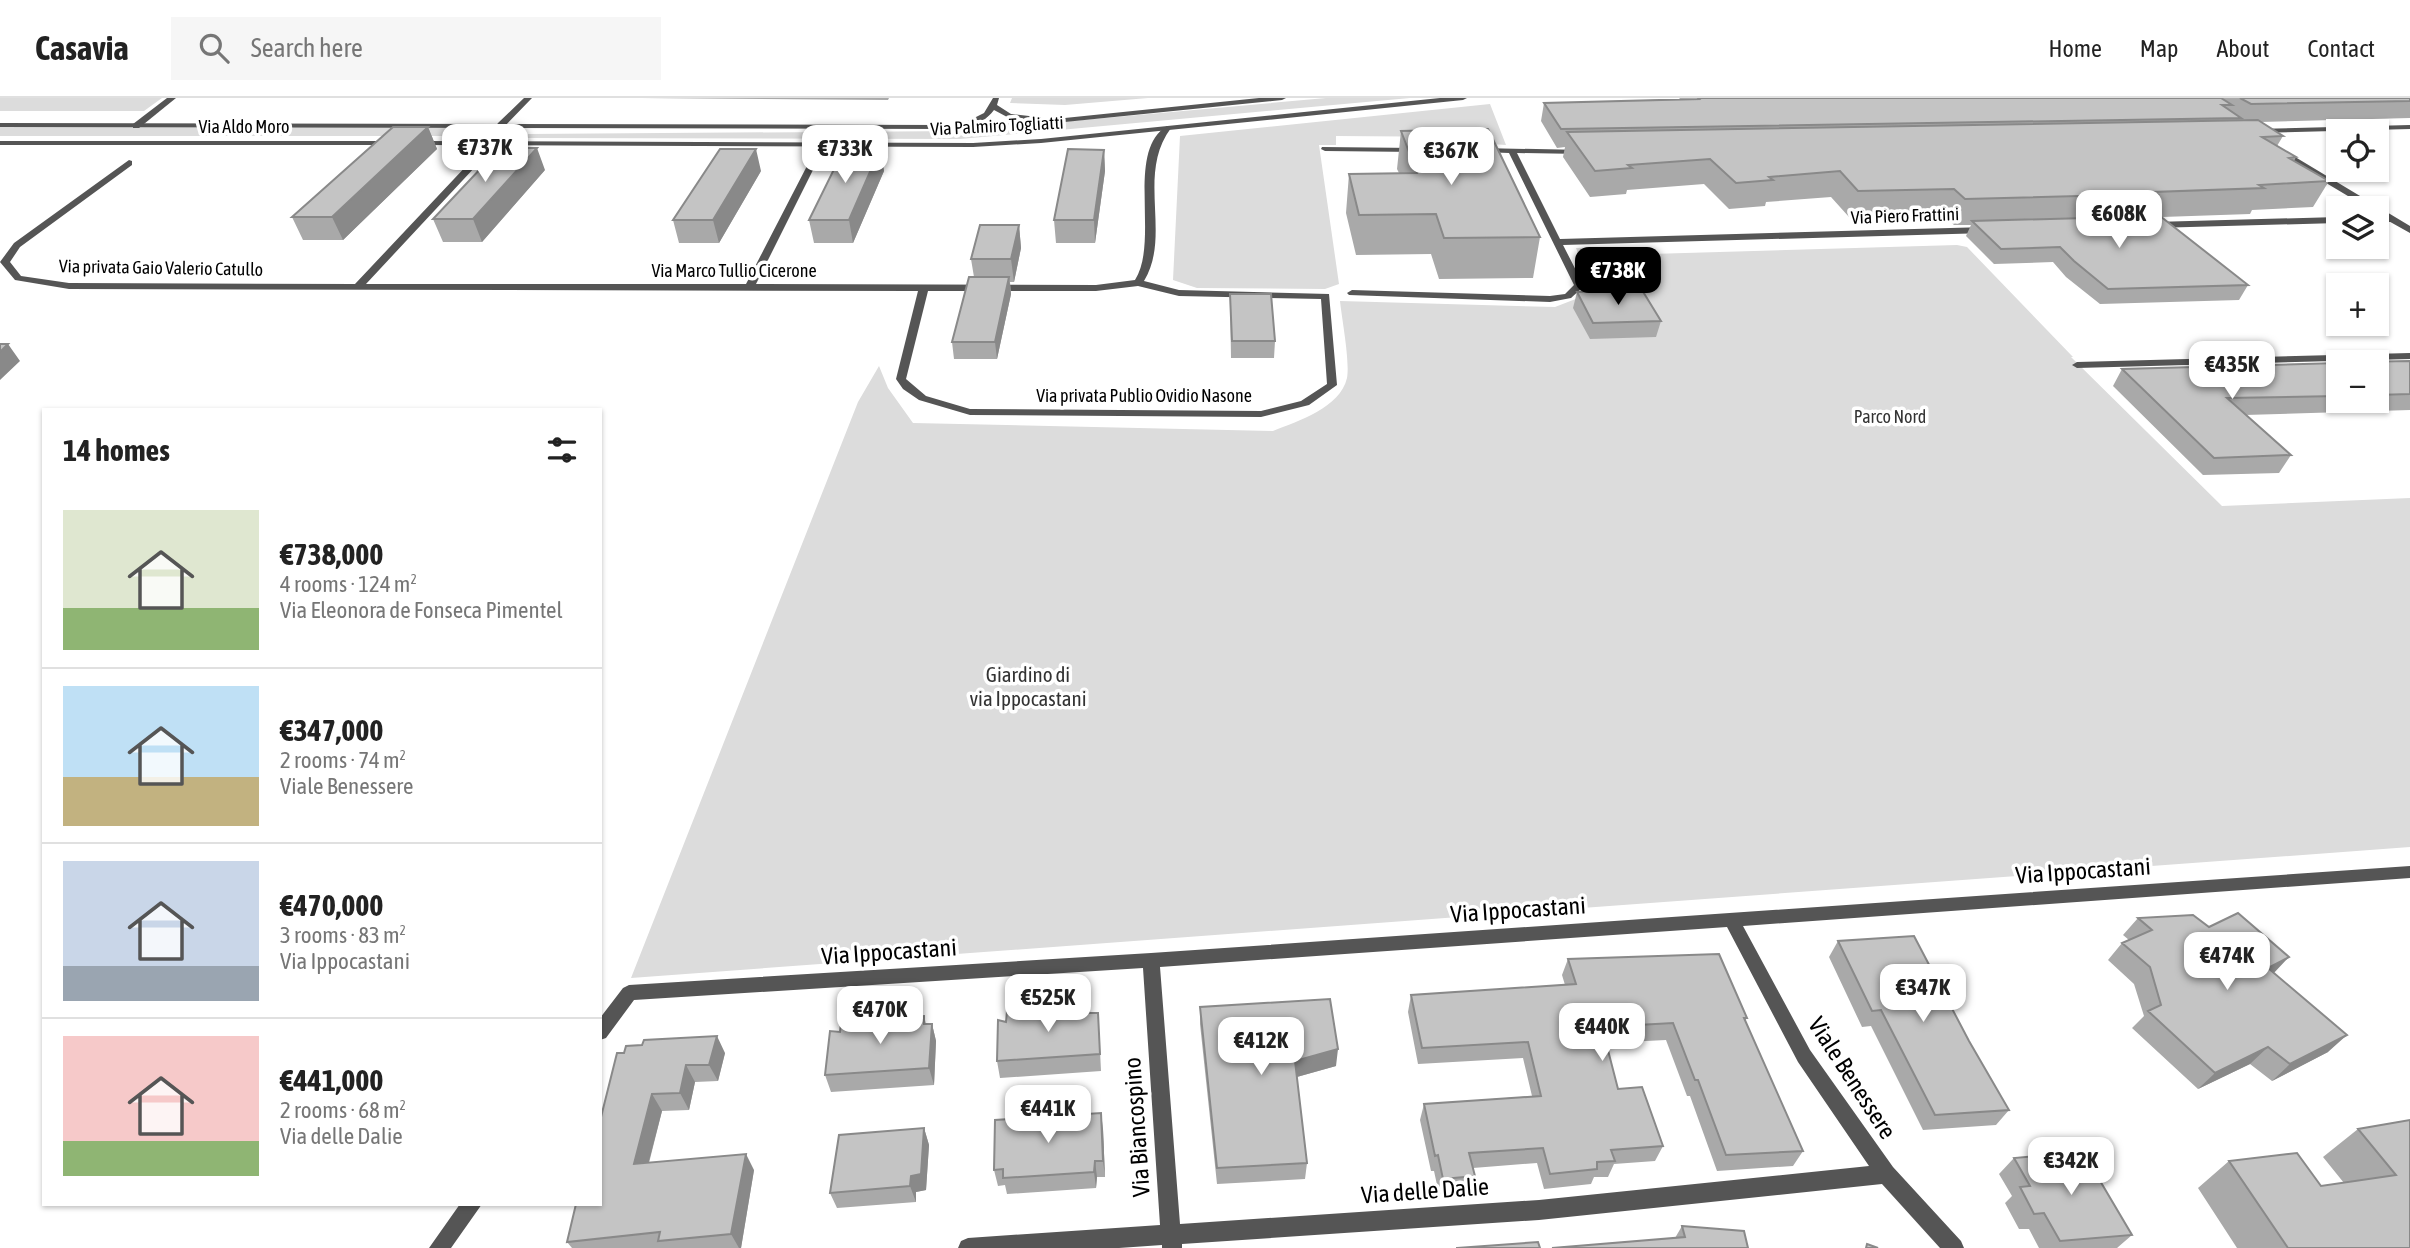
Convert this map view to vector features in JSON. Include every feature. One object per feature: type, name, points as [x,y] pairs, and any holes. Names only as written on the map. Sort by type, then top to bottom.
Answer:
[{"type":"street","points":[[135,126],[172,98]]},
{"type":"street","points":[[359,285],[473,164],[501,125],[528,98]]},
{"type":"street","name":"Via Palmiro Togliatti","points":[[501,125],[965,126],[1055,121],[1282,98]]},
{"type":"street","name":"Via Palmiro Togliatti","points":[[488,145],[943,146],[1041,141],[1463,98]]},
{"type":"street","points":[[965,126],[986,115],[995,102],[1009,116],[1055,121]]},
{"type":"street","name":"Via Aldo Moro","points":[[0,125],[501,125]]},
{"type":"street","points":[[2353,196],[2246,131],[2410,127]]},
{"type":"street","points":[[1138,284],[1146,268],[1152,161],[1160,135],[1167,128]]},
{"type":"street","name":"Via Aldo Moro","points":[[0,143],[488,145]]},
{"type":"street","points":[[1325,149],[1432,150]]},
{"type":"street","points":[[1471,150],[1513,153],[1596,152]]},
{"type":"street","points":[[1352,293],[1550,299],[1568,296],[1579,286],[1513,153]]},
{"type":"street","name":"Via privata Gaio Valerio Catullo","points":[[129,163],[17,246],[5,262],[18,278],[69,286],[359,285]]},
{"type":"street","points":[[750,286],[812,164]]},
{"type":"street","points":[[2389,217],[2410,230]]},
{"type":"street","points":[[2145,225],[2326,220]]},
{"type":"street","name":"Via Piero Frattini","points":[[1558,242],[1997,229]]},
{"type":"street","name":"Via privata Publio Ovidio Nasone","points":[[924,288],[901,379],[905,385],[931,402],[970,412],[1261,414],[1305,403],[1332,385],[1326,296],[1179,293],[1138,284]]},
{"type":"street","name":"Via Marco Tullio Cicerone","points":[[359,285],[1096,288],[1138,284]]},
{"type":"street","points":[[2077,365],[2410,356]]},
{"type":"street","name":"Via Ippocastani","points":[[602,1029],[629,993],[1151,960],[2410,872]]},
{"type":"street","name":"Viale Benessere","points":[[1731,919],[1804,1056],[1886,1174],[1954,1248]]},
{"type":"street","name":"Via Biancospino","points":[[1151,960],[1171,1241]]},
{"type":"street","name":"Via delle Dalie","points":[[968,1248],[1171,1241],[1539,1210],[1886,1174]]},
{"type":"street","points":[[439,1248],[470,1206]]},
{"type":"green space","points":[[0,98],[162,98],[144,111],[0,111]]},
{"type":"green space","points":[[1012,98],[1148,98],[1065,105],[1010,103]]},
{"type":"green space","points":[[1326,98],[1410,98],[960,139],[525,138],[528,134],[962,131]]},
{"type":"green space","points":[[1490,104],[1506,145],[1477,143],[1474,137],[1336,136],[1336,145],[1319,145],[1339,284],[1325,289],[1197,288],[1173,280],[1180,136]]},
{"type":"green space","points":[[0,127],[458,128],[449,136],[0,136]]},
{"type":"green space","name":"Giardino di via Ippocastani","points":[[1957,245],[1967,247],[2071,357],[2222,506],[2410,498],[2410,847],[631,978],[858,402],[879,366],[888,388],[913,423],[1273,431],[1317,412],[1336,398],[1343,388],[1347,378],[1347,361],[1340,301],[1555,307],[1586,295],[1591,289],[1576,248],[1610,247],[1616,255]]},
{"type":"building","points":[[1698,98],[2221,98],[2232,105],[2222,105],[2241,118],[1561,129],[1544,103]]},
{"type":"building","points":[[2240,98],[2410,98],[2410,101],[2251,104]]},
{"type":"building","points":[[2258,120],[2283,136],[2262,137],[2296,157],[2289,158],[2326,181],[2259,185],[2264,188],[2154,192],[2157,194],[1965,199],[1954,189],[1858,191],[1840,171],[1769,177],[1773,180],[1736,183],[1710,159],[1628,165],[1632,168],[1595,171],[1567,132]]},
{"type":"building","points":[[393,127],[428,127],[332,217],[292,217]]},
{"type":"building","points":[[1488,129],[1540,237],[1444,238],[1436,214],[1359,215],[1349,174],[1417,173],[1401,131]]},
{"type":"building","points":[[500,148],[537,148],[473,219],[433,219]]},
{"type":"building","points":[[720,149],[756,149],[713,220],[673,220]]},
{"type":"building","points":[[844,149],[880,149],[849,220],[809,220]]},
{"type":"building","points":[[1068,149],[1104,150],[1094,220],[1054,220]]},
{"type":"building","points":[[2160,216],[2248,285],[2108,289],[2060,247],[2001,249],[1972,221]]},
{"type":"building","points":[[980,225],[1019,225],[1011,259],[971,259]]},
{"type":"building","points":[[969,277],[1009,277],[995,342],[952,342]]},
{"type":"building","points":[[1642,290],[1661,321],[1593,323],[1577,292]]},
{"type":"building","points":[[1230,294],[1271,294],[1275,341],[1232,341]]},
{"type":"building","points":[[0,344],[8,344],[0,352]]},
{"type":"building","points":[[2389,361],[2410,361],[2410,394],[2389,395]]},
{"type":"building","points":[[2326,363],[2326,396],[2227,398],[2291,455],[2214,458],[2122,369]]},
{"type":"building","points":[[2238,913],[2289,957],[2268,968],[2347,1035],[2290,1064],[2268,1047],[2215,1073],[2148,1011],[2161,1005],[2150,967],[2122,943],[2152,930],[2138,918],[2193,915],[2209,927]]},
{"type":"building","points":[[1914,936],[2009,1110],[1935,1115],[1881,1010],[1872,1011],[1838,941]]},
{"type":"building","points":[[1719,954],[1747,1018],[1744,1018],[1803,1151],[1726,1155],[1673,1023],[1602,1027],[1618,1089],[1642,1087],[1663,1146],[1611,1150],[1615,1161],[1597,1162],[1597,1169],[1550,1174],[1543,1148],[1469,1153],[1475,1176],[1443,1179],[1438,1155],[1435,1156],[1424,1104],[1541,1096],[1528,1042],[1422,1048],[1411,995],[1576,984],[1568,959]]},
{"type":"building","points":[[1330,999],[1338,1049],[1295,1061],[1307,1163],[1217,1168],[1200,1007]]},
{"type":"building","points":[[1088,1005],[1089,1013],[1098,1013],[1100,1054],[997,1061],[998,1020],[1006,1022],[1007,1011]]},
{"type":"building","points":[[924,1016],[924,1024],[932,1024],[929,1068],[825,1075],[830,1031],[840,1032],[841,1022]]},
{"type":"building","points":[[717,1036],[709,1065],[686,1065],[680,1093],[652,1094],[634,1164],[746,1154],[731,1234],[658,1241],[660,1232],[567,1242],[576,1206],[602,1206],[602,1113],[617,1053],[624,1053],[626,1046],[642,1045],[644,1040]]},
{"type":"building","points":[[1101,1113],[1103,1161],[1095,1161],[1094,1172],[1003,1178],[1003,1169],[994,1170],[995,1120]]},
{"type":"building","points":[[2410,1120],[2410,1248],[2288,1248],[2229,1161],[2297,1153],[2321,1186],[2396,1175],[2358,1129]]},
{"type":"building","points":[[924,1128],[921,1174],[911,1176],[910,1186],[830,1193],[839,1135]]},
{"type":"building","points":[[2083,1152],[2132,1235],[2060,1241],[2044,1213],[2034,1214],[2020,1187],[2030,1186],[2014,1158]]},
{"type":"building","points":[[1682,1226],[1744,1231],[1748,1248],[1552,1248],[1685,1237]]},
{"type":"building","points":[[1538,1242],[1540,1248],[1457,1248]]},
{"type":"park label","name":"Parco Nord","points":[[1890,417]]}]
